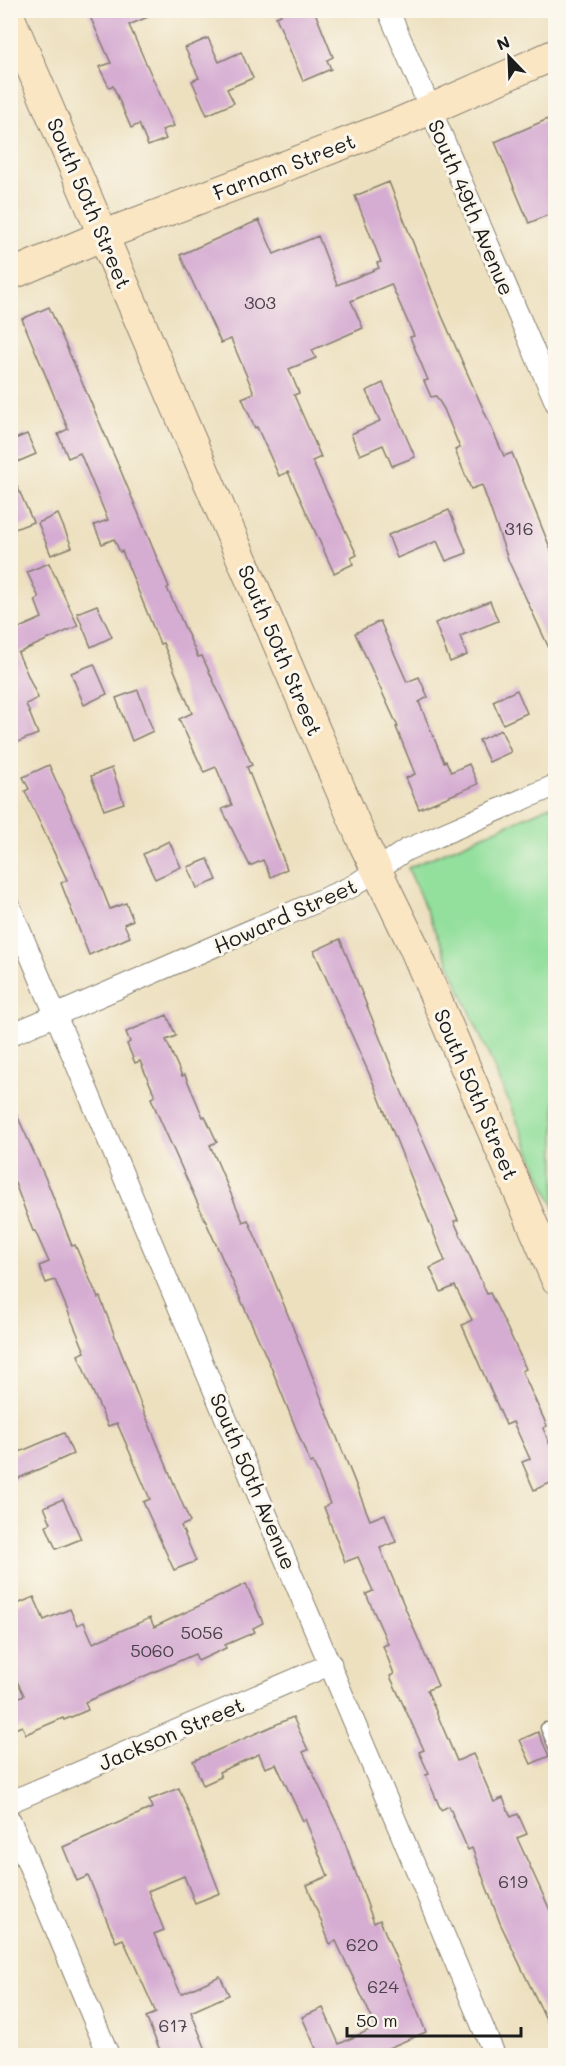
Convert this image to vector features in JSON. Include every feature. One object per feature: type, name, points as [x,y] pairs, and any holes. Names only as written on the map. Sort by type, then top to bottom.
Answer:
[{"type":"main road","name":"South 50th Street","points":[[10,18],[377,870],[414,947],[555,1279]]},
{"type":"main road","name":"Farnam Street","points":[[10,275],[104,235],[430,109],[555,54]]},
{"type":"street","name":"South 49th Avenue","points":[[388,10],[555,403]]},
{"type":"street","name":"Howard Street","points":[[10,1035],[353,886],[406,850],[555,786]]},
{"type":"street","name":"South 50th Avenue","points":[[10,907],[495,2055]]},
{"type":"street","name":"Jackson Street","points":[[10,1802],[331,1664]]},
{"type":"street","points":[[10,1820],[109,2055]]},
{"type":"lane","points":[[546,1728],[555,1751]]},
{"type":"green space","points":[[555,804],[555,1209],[408,868]]},
{"type":"building","points":[[87,10],[164,10],[129,25],[174,126],[162,130],[166,139],[148,146],[139,124],[131,128],[113,86],[109,87],[99,67],[111,63]]},
{"type":"building","points":[[279,10],[314,10],[333,57],[327,60],[331,69],[303,81],[276,17],[281,15]]},
{"type":"building","points":[[208,38],[219,62],[241,52],[253,78],[227,89],[234,103],[207,115],[192,81],[199,78],[185,48]]},
{"type":"building","points":[[555,116],[555,212],[529,223],[495,142]]},
{"type":"building","points":[[389,182],[442,316],[504,456],[512,453],[555,560],[555,661],[509,562],[482,485],[471,489],[455,450],[460,448],[444,409],[436,396],[431,397],[424,381],[428,380],[410,337],[414,336],[391,284],[351,301],[363,328],[312,350],[316,358],[289,369],[299,393],[294,395],[321,457],[312,461],[357,555],[351,558],[353,564],[334,573],[288,472],[279,476],[257,427],[255,428],[242,398],[254,393],[231,339],[221,343],[180,255],[259,220],[274,254],[318,236],[337,285],[379,268],[377,263],[381,262],[355,196]]},
{"type":"building","points":[[49,307],[120,469],[169,587],[167,588],[198,657],[202,656],[252,765],[247,767],[287,869],[271,877],[263,860],[250,866],[222,809],[232,805],[216,767],[204,772],[179,719],[192,713],[163,643],[160,644],[122,551],[120,552],[114,539],[102,544],[94,525],[108,520],[80,453],[68,458],[58,434],[68,429],[22,319]]},
{"type":"building","points":[[383,383],[415,457],[392,466],[383,445],[360,455],[351,434],[380,421],[366,391]]},
{"type":"building","points":[[27,434],[36,454],[10,465],[10,441]]},
{"type":"building","points":[[10,470],[33,522],[10,531]]},
{"type":"building","points":[[449,510],[467,553],[446,561],[437,541],[397,558],[388,535]]},
{"type":"building","points":[[58,514],[72,547],[51,555],[38,523]]},
{"type":"building","points":[[49,563],[78,626],[18,653],[38,698],[26,704],[38,734],[10,745],[10,632],[42,618],[35,600],[39,598],[27,572]]},
{"type":"building","points":[[490,601],[498,621],[460,636],[467,655],[450,662],[435,623]]},
{"type":"building","points":[[97,605],[112,637],[91,647],[77,613]]},
{"type":"building","points":[[380,621],[407,682],[419,677],[428,697],[419,702],[444,762],[446,761],[451,772],[469,764],[478,784],[419,809],[406,778],[415,774],[396,727],[398,727],[355,633]]},
{"type":"building","points":[[94,664],[107,694],[84,705],[71,673]]},
{"type":"building","points":[[138,690],[153,731],[132,741],[116,698]]},
{"type":"building","points":[[517,690],[527,713],[503,724],[493,701]]},
{"type":"building","points":[[501,730],[511,752],[489,762],[479,740]]},
{"type":"building","points":[[49,765],[84,843],[110,909],[126,903],[133,920],[124,924],[130,937],[89,955],[61,883],[67,880],[25,791],[29,789],[23,777]]},
{"type":"building","points":[[112,768],[124,803],[104,810],[91,776]]},
{"type":"building","points":[[169,841],[181,867],[155,879],[143,854]]},
{"type":"building","points":[[208,859],[217,880],[197,888],[188,867]]},
{"type":"building","points":[[340,939],[400,1088],[458,1220],[454,1221],[487,1294],[490,1293],[512,1338],[526,1369],[522,1371],[547,1426],[543,1428],[555,1457],[555,1481],[534,1490],[522,1462],[530,1459],[513,1422],[506,1425],[462,1325],[472,1320],[455,1286],[441,1292],[430,1268],[445,1261],[372,1080],[314,951]]},
{"type":"building","points":[[167,1015],[176,1036],[166,1040],[217,1142],[210,1145],[243,1222],[248,1220],[268,1265],[370,1520],[385,1514],[396,1542],[380,1548],[438,1686],[427,1690],[457,1761],[473,1754],[494,1802],[503,1798],[511,1817],[518,1814],[527,1834],[517,1838],[555,1921],[555,2038],[500,1923],[472,1848],[468,1850],[449,1806],[441,1810],[419,1752],[424,1750],[390,1676],[394,1674],[383,1646],[388,1644],[366,1594],[373,1591],[358,1557],[345,1562],[324,1507],[330,1504],[313,1462],[310,1463],[271,1367],[158,1115],[151,1098],[155,1096],[140,1061],[135,1063],[127,1044],[130,1042],[126,1032]]},
{"type":"building","points":[[11,1102],[49,1186],[72,1246],[75,1245],[98,1298],[100,1297],[140,1402],[190,1522],[181,1526],[196,1561],[174,1570],[143,1502],[150,1499],[117,1423],[108,1426],[89,1383],[78,1355],[85,1352],[55,1280],[46,1283],[39,1266],[49,1262],[33,1231],[10,1170]]},
{"type":"building","points":[[64,1433],[73,1454],[10,1482],[10,1456]]},
{"type":"building","points":[[63,1499],[81,1539],[56,1549],[46,1526],[51,1523],[44,1507]]},
{"type":"building","points":[[246,1584],[263,1623],[253,1628],[255,1632],[225,1645],[226,1648],[198,1661],[195,1654],[85,1702],[88,1710],[64,1720],[63,1718],[26,1734],[22,1726],[10,1731],[10,1701],[24,1695],[10,1667],[10,1607],[34,1597],[44,1620],[70,1609],[77,1625],[84,1622],[93,1643],[150,1618],[154,1627]]},
{"type":"building","points":[[293,1717],[308,1750],[303,1752],[341,1832],[374,1923],[380,1920],[426,2032],[372,2055],[312,2055],[318,2053],[302,2017],[323,2008],[339,2044],[376,2027],[336,1941],[330,1944],[307,1885],[328,1876],[305,1819],[303,1821],[276,1764],[265,1768],[259,1754],[219,1772],[221,1777],[203,1785],[193,1761]]},
{"type":"building","points":[[538,1732],[549,1756],[531,1764],[520,1740]]},
{"type":"building","points":[[179,1788],[220,1893],[195,1903],[184,1876],[148,1891],[164,1930],[154,1934],[181,1994],[220,1976],[229,1995],[191,2012],[208,2055],[162,2055],[146,2017],[156,2013],[123,1939],[116,1942],[88,1876],[77,1881],[63,1847],[152,1808],[149,1800]]}]
